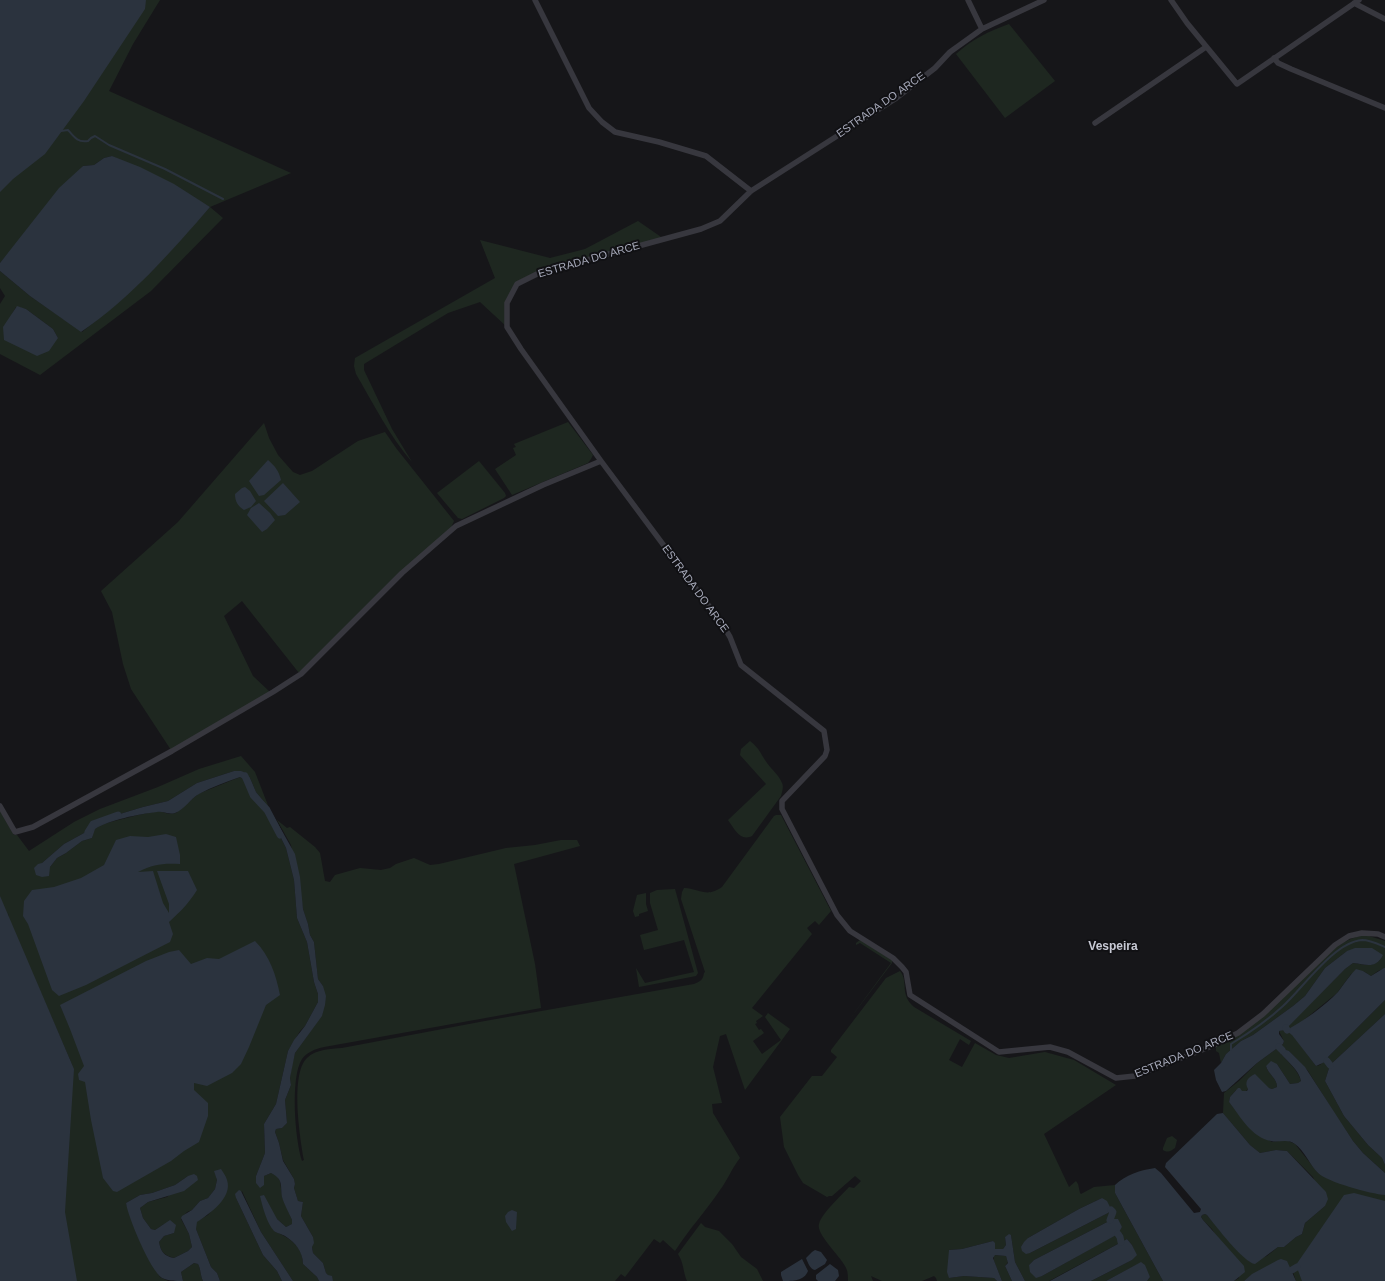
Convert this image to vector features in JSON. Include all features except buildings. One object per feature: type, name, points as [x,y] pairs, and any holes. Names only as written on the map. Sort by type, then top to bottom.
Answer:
[{"type":"street","points":[[535,0],[589,108],[602,122],[615,132],[659,142],[706,156],[751,191]]},
{"type":"street","points":[[968,0],[982,29]]},
{"type":"street","name":"ESTRADA DO ARCE","points":[[1044,0],[982,29],[950,52],[935,68],[895,99],[751,191],[720,221],[701,229],[539,273],[517,284],[507,303],[507,327],[601,461],[723,625],[730,637],[741,665],[824,731],[827,750],[825,756],[782,801],[782,809],[837,915],[850,931],[893,958],[902,967],[906,972],[910,995],[999,1052],[1050,1047],[1068,1052],[1116,1078],[1135,1076],[1212,1046],[1238,1033],[1263,1014],[1335,945],[1349,936],[1362,933],[1378,934],[1385,937]]},
{"type":"street","points":[[1171,0],[1206,47],[1237,84],[1357,2],[1385,19]]},
{"type":"street","points":[[1095,123],[1206,47]]},
{"type":"street","points":[[1274,58],[1291,69],[1385,108]]},
{"type":"street","points":[[0,806],[15,832],[33,827],[172,751],[301,674],[402,573],[456,526],[543,485],[601,461]]},
{"type":"shaded area","points":[[89,0],[160,0],[133,44],[109,91],[291,173],[210,207],[112,156],[104,158],[94,165],[83,166],[0,263],[0,91]]},
{"type":"shaded area","points":[[1009,24],[1055,81],[1005,118],[956,54],[981,36]]},
{"type":"shaded area","points":[[210,207],[223,218],[151,291],[40,375],[0,354],[0,304],[5,296],[0,288],[0,271],[30,296],[82,332],[120,301],[152,271]],"holes":[[[16,307],[26,309],[53,329],[58,338],[12,314]]]},
{"type":"shaded area","points":[[638,221],[664,239],[539,273],[517,284],[507,303],[507,327],[480,302],[448,313],[364,364],[364,370],[392,429],[412,462],[389,430],[356,374],[354,366],[355,358],[495,278],[480,240],[550,258],[585,249]]},
{"type":"shaded area","points":[[568,422],[593,455],[588,463],[512,495],[495,469],[516,455],[513,448],[516,447],[514,444]]},
{"type":"shaded area","points":[[264,423],[269,438],[278,455],[293,472],[300,475],[312,471],[358,441],[385,432],[454,521],[449,532],[299,673],[242,601],[224,616],[253,676],[270,692],[171,750],[131,689],[123,664],[112,612],[101,591],[178,522]]},
{"type":"shaded area","points":[[479,461],[506,496],[462,519],[458,518],[437,493]]},
{"type":"shaded area","points":[[750,741],[758,749],[779,777],[783,788],[781,796],[752,836],[744,837],[735,830],[728,820],[766,784],[740,755],[741,749]]},
{"type":"shaded area","points":[[241,756],[255,772],[269,808],[256,792],[250,778],[234,771],[197,783],[168,801],[110,817],[93,824],[84,833],[64,844],[42,863],[50,867],[57,858],[82,841],[92,838],[94,829],[103,824],[159,811],[169,814],[176,813],[198,794],[240,777],[248,782],[253,795],[267,810],[286,848],[294,880],[297,918],[307,942],[314,982],[318,994],[318,1002],[305,1026],[300,1031],[288,1051],[276,1104],[264,1124],[265,1153],[256,1176],[264,1185],[264,1176],[271,1173],[277,1176],[280,1181],[282,1196],[292,1220],[292,1224],[286,1227],[277,1219],[274,1231],[289,1239],[298,1247],[303,1264],[317,1277],[319,1281],[293,1281],[261,1232],[242,1191],[236,1198],[263,1255],[277,1271],[282,1281],[220,1281],[217,1273],[211,1267],[196,1229],[196,1222],[208,1215],[226,1193],[215,1171],[217,1180],[215,1189],[208,1198],[200,1201],[181,1219],[189,1234],[192,1247],[188,1251],[174,1258],[164,1253],[159,1242],[164,1236],[174,1233],[164,1224],[155,1230],[151,1229],[143,1218],[140,1208],[148,1202],[167,1197],[188,1176],[175,1185],[152,1193],[140,1195],[126,1203],[149,1259],[160,1277],[168,1281],[0,1281],[0,811],[14,835],[17,835],[29,851],[74,822],[100,809],[158,787],[199,769]],"holes":[[[9,913],[9,920],[74,1069],[7,930]]]},
{"type":"shaded area","points":[[776,815],[781,815],[831,911],[819,925],[815,921],[807,928],[812,934],[752,1008],[763,1016],[756,1021],[757,1023],[755,1024],[759,1030],[761,1029],[764,1033],[753,1041],[762,1054],[781,1040],[765,1017],[768,1013],[790,1029],[745,1090],[726,1034],[720,1036],[713,1067],[722,1103],[712,1104],[713,1113],[740,1158],[715,1198],[675,1251],[663,1240],[660,1243],[654,1239],[625,1277],[621,1274],[615,1281],[333,1281],[326,1273],[323,1263],[313,1253],[313,1237],[301,1216],[303,1202],[298,1201],[294,1188],[294,1179],[283,1160],[275,1132],[276,1129],[282,1128],[287,1123],[285,1100],[291,1085],[290,1078],[295,1053],[322,1015],[323,986],[318,979],[314,942],[310,935],[303,909],[291,845],[277,820],[287,828],[290,827],[315,847],[320,853],[325,881],[330,882],[335,875],[360,868],[381,870],[414,858],[430,865],[506,848],[535,845],[561,840],[577,840],[580,846],[514,864],[535,964],[541,1008],[324,1047],[309,1053],[302,1059],[298,1068],[295,1094],[297,1139],[302,1161],[304,1160],[300,1137],[298,1107],[299,1078],[302,1066],[307,1058],[315,1053],[324,1050],[694,984],[700,981],[705,972],[681,899],[682,892],[684,888],[703,892],[712,892],[722,887]]},
{"type":"shaded area","points":[[675,889],[698,973],[696,976],[639,987],[636,968],[645,983],[694,972],[684,940],[644,950],[640,935],[658,930],[650,903],[650,893],[657,890]]},
{"type":"shaded area","points":[[646,893],[646,904],[648,911],[635,917],[633,911],[637,895]]},
{"type":"shaded area","points":[[1366,935],[1385,941],[1385,968],[1371,976],[1363,971],[1351,974],[1337,993],[1295,1027],[1289,1029],[1290,1034],[1292,1034],[1316,1066],[1320,1065],[1385,1000],[1385,1014],[1330,1065],[1325,1081],[1344,1116],[1368,1145],[1382,1158],[1385,1165],[1385,1173],[1363,1153],[1353,1141],[1308,1071],[1289,1051],[1281,1054],[1295,1070],[1301,1081],[1290,1084],[1277,1064],[1266,1066],[1276,1081],[1277,1087],[1272,1089],[1248,1089],[1245,1092],[1236,1090],[1230,1097],[1229,1102],[1252,1130],[1272,1142],[1286,1140],[1295,1144],[1318,1173],[1341,1183],[1385,1195],[1385,1281],[1296,1281],[1293,1272],[1267,1270],[1256,1273],[1244,1281],[1234,1281],[1239,1278],[1212,1229],[1201,1217],[1202,1215],[1207,1215],[1233,1246],[1250,1262],[1267,1256],[1278,1247],[1284,1247],[1302,1234],[1305,1223],[1325,1206],[1313,1177],[1287,1151],[1276,1150],[1260,1153],[1250,1145],[1223,1113],[1224,1093],[1239,1081],[1257,1063],[1283,1044],[1284,1041],[1279,1031],[1285,1029],[1345,969],[1353,963],[1371,965],[1380,960],[1347,951],[1325,968],[1305,996],[1253,1035],[1241,1041],[1226,1054],[1221,1063],[1216,1047],[1239,1035],[1336,947],[1350,939]]},
{"type":"shaded area","points":[[860,940],[892,960],[892,963],[849,1020],[891,963],[860,943],[856,945],[856,943]]},
{"type":"shaded area","points":[[900,971],[904,979],[905,993],[909,1002],[914,1007],[971,1041],[969,1045],[960,1039],[949,1060],[962,1067],[975,1043],[996,1055],[1009,1058],[1045,1052],[1074,1060],[1116,1085],[1044,1134],[1069,1187],[1076,1181],[1081,1194],[1094,1187],[1115,1185],[1115,1193],[1163,1281],[1147,1281],[1150,1277],[1136,1265],[1106,1281],[1091,1281],[1132,1260],[1136,1255],[1132,1245],[1127,1239],[1049,1281],[1025,1281],[1015,1262],[1011,1235],[1005,1237],[1006,1245],[1003,1249],[995,1249],[993,1241],[962,1249],[949,1250],[949,1278],[964,1276],[994,1278],[997,1281],[937,1281],[934,1276],[922,1281],[882,1281],[871,1276],[873,1281],[848,1281],[848,1273],[846,1268],[821,1233],[819,1224],[828,1210],[849,1187],[854,1188],[861,1181],[855,1176],[832,1196],[827,1197],[803,1183],[784,1147],[780,1117],[812,1076],[822,1076],[837,1057],[831,1052],[831,1050],[886,978]],"holes":[[[1102,1198],[1110,1211],[1108,1213],[1030,1253],[1028,1238],[1079,1209]],[[1113,1219],[1122,1227],[1117,1234],[1042,1276],[1029,1265],[1034,1260]]]},
{"type":"shaded area","points":[[1172,1136],[1177,1140],[1175,1148],[1169,1151],[1163,1150],[1167,1138]]},
{"type":"shaded area","points":[[701,1223],[705,1227],[719,1231],[732,1244],[741,1257],[757,1269],[763,1281],[687,1281],[678,1254]]},
{"type":"shaded area","points":[[994,1255],[1006,1256],[1008,1262],[1005,1266],[1012,1281],[1002,1281],[994,1261]]},
{"type":"shaded area","points":[[194,1263],[198,1264],[200,1268],[203,1281],[183,1281],[181,1272]]},
{"type":"water","points":[[0,0],[146,0],[145,9],[84,101],[45,154],[13,179],[0,192]]},
{"type":"water","points":[[112,156],[140,167],[174,184],[210,207],[150,274],[117,304],[81,332],[30,296],[0,271],[0,263],[59,188],[83,166],[94,165],[104,158]]},
{"type":"water","points":[[17,306],[26,309],[53,329],[58,338],[49,351],[37,356],[4,340],[3,327]]},
{"type":"water","points":[[268,460],[273,464],[281,480],[264,495],[259,496],[249,481]]},
{"type":"water","points":[[283,483],[300,502],[285,515],[278,516],[264,501]]},
{"type":"water","points":[[245,487],[250,491],[256,501],[251,507],[244,510],[237,504],[235,494]]},
{"type":"water","points":[[259,503],[275,520],[262,532],[247,515],[251,508]]},
{"type":"water","points":[[234,771],[246,773],[250,778],[256,792],[269,808],[295,854],[300,877],[303,909],[310,935],[314,942],[318,979],[323,986],[326,996],[322,1016],[295,1053],[290,1078],[291,1085],[285,1100],[287,1123],[282,1128],[276,1129],[275,1132],[283,1161],[294,1179],[294,1188],[298,1201],[303,1202],[301,1216],[313,1237],[313,1253],[323,1263],[326,1273],[332,1276],[333,1281],[319,1281],[317,1277],[303,1264],[302,1255],[295,1244],[271,1228],[260,1196],[264,1195],[277,1219],[286,1227],[292,1224],[292,1220],[282,1197],[281,1183],[278,1178],[271,1173],[264,1176],[264,1185],[260,1188],[256,1183],[256,1176],[265,1153],[264,1124],[276,1104],[288,1051],[294,1040],[305,1026],[318,1002],[318,994],[314,982],[307,942],[297,918],[294,880],[286,848],[267,810],[253,795],[248,782],[240,777],[204,791],[175,813],[150,813],[108,823],[95,829],[92,838],[82,841],[57,858],[50,867],[49,876],[42,877],[36,875],[34,868],[64,844],[84,833],[93,824],[110,817],[168,801],[197,783]]},
{"type":"water","points":[[166,834],[176,837],[180,855],[180,864],[159,865],[149,867],[138,872],[153,871],[163,903],[169,913],[169,904],[157,871],[188,871],[197,890],[184,907],[169,922],[173,934],[170,942],[86,985],[59,996],[52,990],[28,924],[23,916],[24,901],[32,890],[54,887],[81,878],[104,865],[116,840],[130,836],[148,837]]},
{"type":"water","points":[[0,896],[74,1069],[65,1212],[77,1281],[0,1281]]},
{"type":"water","points":[[255,941],[265,953],[272,966],[280,995],[266,1005],[241,1064],[232,1073],[207,1086],[194,1083],[194,1090],[208,1103],[208,1116],[199,1142],[171,1161],[117,1192],[113,1191],[103,1178],[85,1082],[79,1080],[78,1074],[84,1066],[60,1005],[146,961],[169,952],[179,950],[191,964],[207,958],[219,959]]},
{"type":"water","points":[[1355,948],[1372,948],[1383,955],[1377,963],[1366,965],[1353,963],[1345,969],[1285,1030],[1279,1031],[1279,1034],[1284,1041],[1283,1044],[1257,1063],[1226,1091],[1222,1092],[1216,1080],[1214,1070],[1221,1063],[1226,1054],[1241,1041],[1253,1035],[1293,1006],[1305,996],[1325,968],[1347,951]]},
{"type":"water","points":[[1384,968],[1385,1000],[1328,1057],[1327,1061],[1316,1066],[1287,1030],[1307,1018],[1327,1003],[1338,992],[1356,969],[1371,976]]},
{"type":"water","points":[[1385,1014],[1385,1165],[1382,1158],[1368,1145],[1344,1116],[1325,1081],[1330,1065]]},
{"type":"water","points":[[1283,1049],[1289,1051],[1305,1067],[1353,1141],[1363,1153],[1385,1173],[1385,1195],[1350,1187],[1323,1176],[1315,1170],[1301,1150],[1292,1142],[1271,1141],[1258,1136],[1247,1126],[1229,1102],[1230,1097],[1238,1088],[1242,1091],[1247,1091],[1247,1080],[1255,1074],[1269,1088],[1272,1089],[1277,1087],[1276,1081],[1266,1066],[1271,1061],[1277,1064],[1290,1084],[1301,1081],[1296,1070],[1280,1053]]},
{"type":"water","points":[[1223,1113],[1250,1145],[1260,1153],[1276,1150],[1287,1151],[1326,1192],[1328,1199],[1325,1206],[1305,1223],[1302,1234],[1284,1247],[1278,1247],[1255,1264],[1250,1262],[1237,1251],[1207,1215],[1202,1215],[1201,1217],[1203,1220],[1244,1266],[1245,1272],[1234,1281],[1163,1281],[1115,1193],[1115,1185],[1124,1178],[1144,1170],[1155,1168],[1161,1173],[1194,1213],[1200,1212],[1201,1209],[1165,1167],[1166,1163],[1217,1114]]},
{"type":"water","points":[[221,1169],[227,1180],[227,1193],[219,1205],[197,1222],[196,1229],[211,1267],[217,1273],[220,1281],[203,1281],[198,1264],[194,1263],[181,1272],[183,1281],[162,1278],[157,1273],[146,1254],[135,1231],[126,1203],[140,1195],[152,1193],[175,1185],[188,1176],[194,1174],[197,1176],[198,1180],[184,1191],[148,1202],[140,1208],[143,1218],[151,1229],[155,1230],[170,1220],[176,1225],[174,1233],[164,1236],[159,1242],[164,1253],[174,1258],[188,1251],[192,1247],[189,1234],[181,1218],[182,1216],[192,1210],[200,1201],[208,1198],[215,1189],[217,1180],[214,1171]]},
{"type":"water","points":[[239,1190],[241,1191],[261,1232],[293,1281],[282,1281],[277,1271],[263,1255],[236,1198],[235,1194]]},
{"type":"water","points":[[1354,1193],[1385,1201],[1385,1281],[1302,1281],[1296,1265],[1344,1195]]},
{"type":"water","points":[[1102,1198],[1107,1201],[1111,1209],[1108,1213],[1030,1253],[1026,1254],[1022,1251],[1021,1247],[1028,1238],[1079,1209]]},
{"type":"water","points":[[512,1210],[517,1212],[516,1229],[512,1231],[506,1222],[505,1216]]},
{"type":"water","points":[[1113,1219],[1118,1219],[1122,1227],[1118,1234],[1042,1276],[1036,1278],[1030,1272],[1029,1265],[1034,1260]]},
{"type":"water","points":[[1009,1234],[1011,1235],[1015,1262],[1025,1281],[1012,1281],[1005,1266],[1008,1263],[1006,1256],[995,1255],[993,1258],[1002,1281],[997,1281],[994,1278],[964,1276],[949,1278],[947,1272],[949,1250],[962,1249],[993,1241],[995,1243],[995,1249],[1003,1249],[1006,1245],[1005,1237]]},
{"type":"water","points":[[1127,1239],[1137,1255],[1132,1260],[1091,1281],[1050,1281]]},
{"type":"water","points":[[815,1250],[821,1252],[827,1260],[825,1264],[815,1270],[810,1267],[806,1258]]},
{"type":"water","points":[[802,1259],[808,1271],[804,1277],[798,1280],[783,1281],[781,1272]]},
{"type":"water","points":[[1281,1259],[1287,1261],[1296,1281],[1244,1281],[1252,1274]]},
{"type":"water","points":[[1141,1262],[1145,1265],[1150,1277],[1147,1281],[1106,1281]]},
{"type":"water","points":[[830,1264],[838,1270],[839,1276],[835,1281],[818,1281],[816,1279],[816,1275]]},
{"type":"waterway","points":[[61,131],[68,130],[76,139],[82,141],[88,141],[95,136],[109,145],[165,169],[223,199]]},
{"type":"waterway","points":[[245,776],[253,795],[267,810],[280,835]]},
{"type":"waterway","points":[[88,832],[93,824],[118,815]]},
{"type":"waterway","points":[[1231,1050],[1231,1044],[1277,1011],[1330,957],[1341,949],[1351,943],[1362,940],[1371,941],[1385,947]]},
{"type":"waterway","points":[[1279,1047],[1282,1050]]},
{"type":"waterway","points":[[1327,1061],[1330,1065]]},
{"type":"waterway","points":[[1110,1220],[1113,1212],[1111,1210]]},
{"type":"waterway","points":[[1118,1234],[1121,1242]]},
{"type":"waterway","points":[[1292,1270],[1297,1267]]},
{"type":"district","name":"Vespeira","points":[[1113,947]]}]
